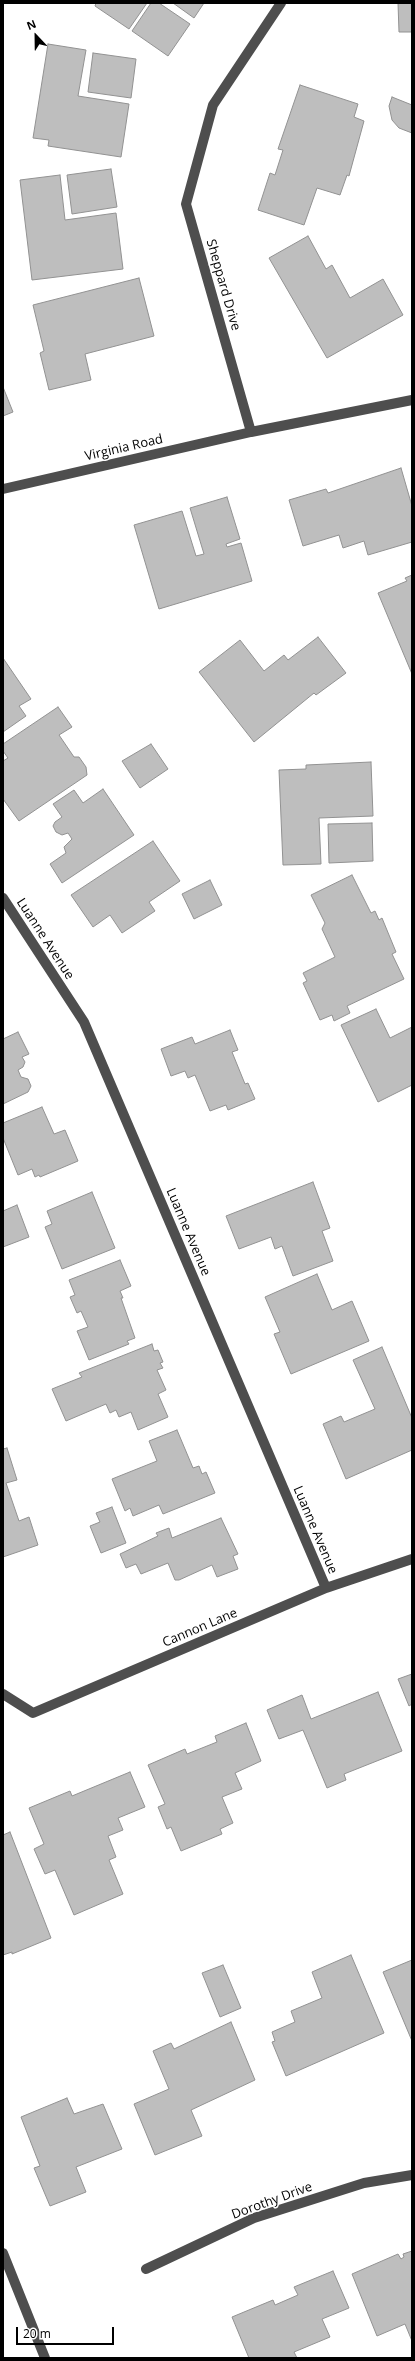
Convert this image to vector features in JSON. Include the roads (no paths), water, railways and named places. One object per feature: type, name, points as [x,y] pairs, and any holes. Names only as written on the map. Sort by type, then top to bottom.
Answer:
[{"type":"street","name":"Sheppard Drive","points":[[251,432],[186,204],[213,105],[281,3]]},
{"type":"street","points":[[251,432],[412,400]]},
{"type":"street","name":"Virginia Road","points":[[3,489],[251,432]]},
{"type":"street","name":"Luanne Avenue","points":[[3,898],[84,1022],[326,1588]]},
{"type":"street","name":"Cannon Lane","points":[[3,1694],[33,1713],[326,1588],[412,1559]]},
{"type":"street","name":"Dorothy Drive","points":[[146,2269],[254,2218],[364,2183],[412,2174]]},
{"type":"street","points":[[3,2253],[45,2358]]}]
